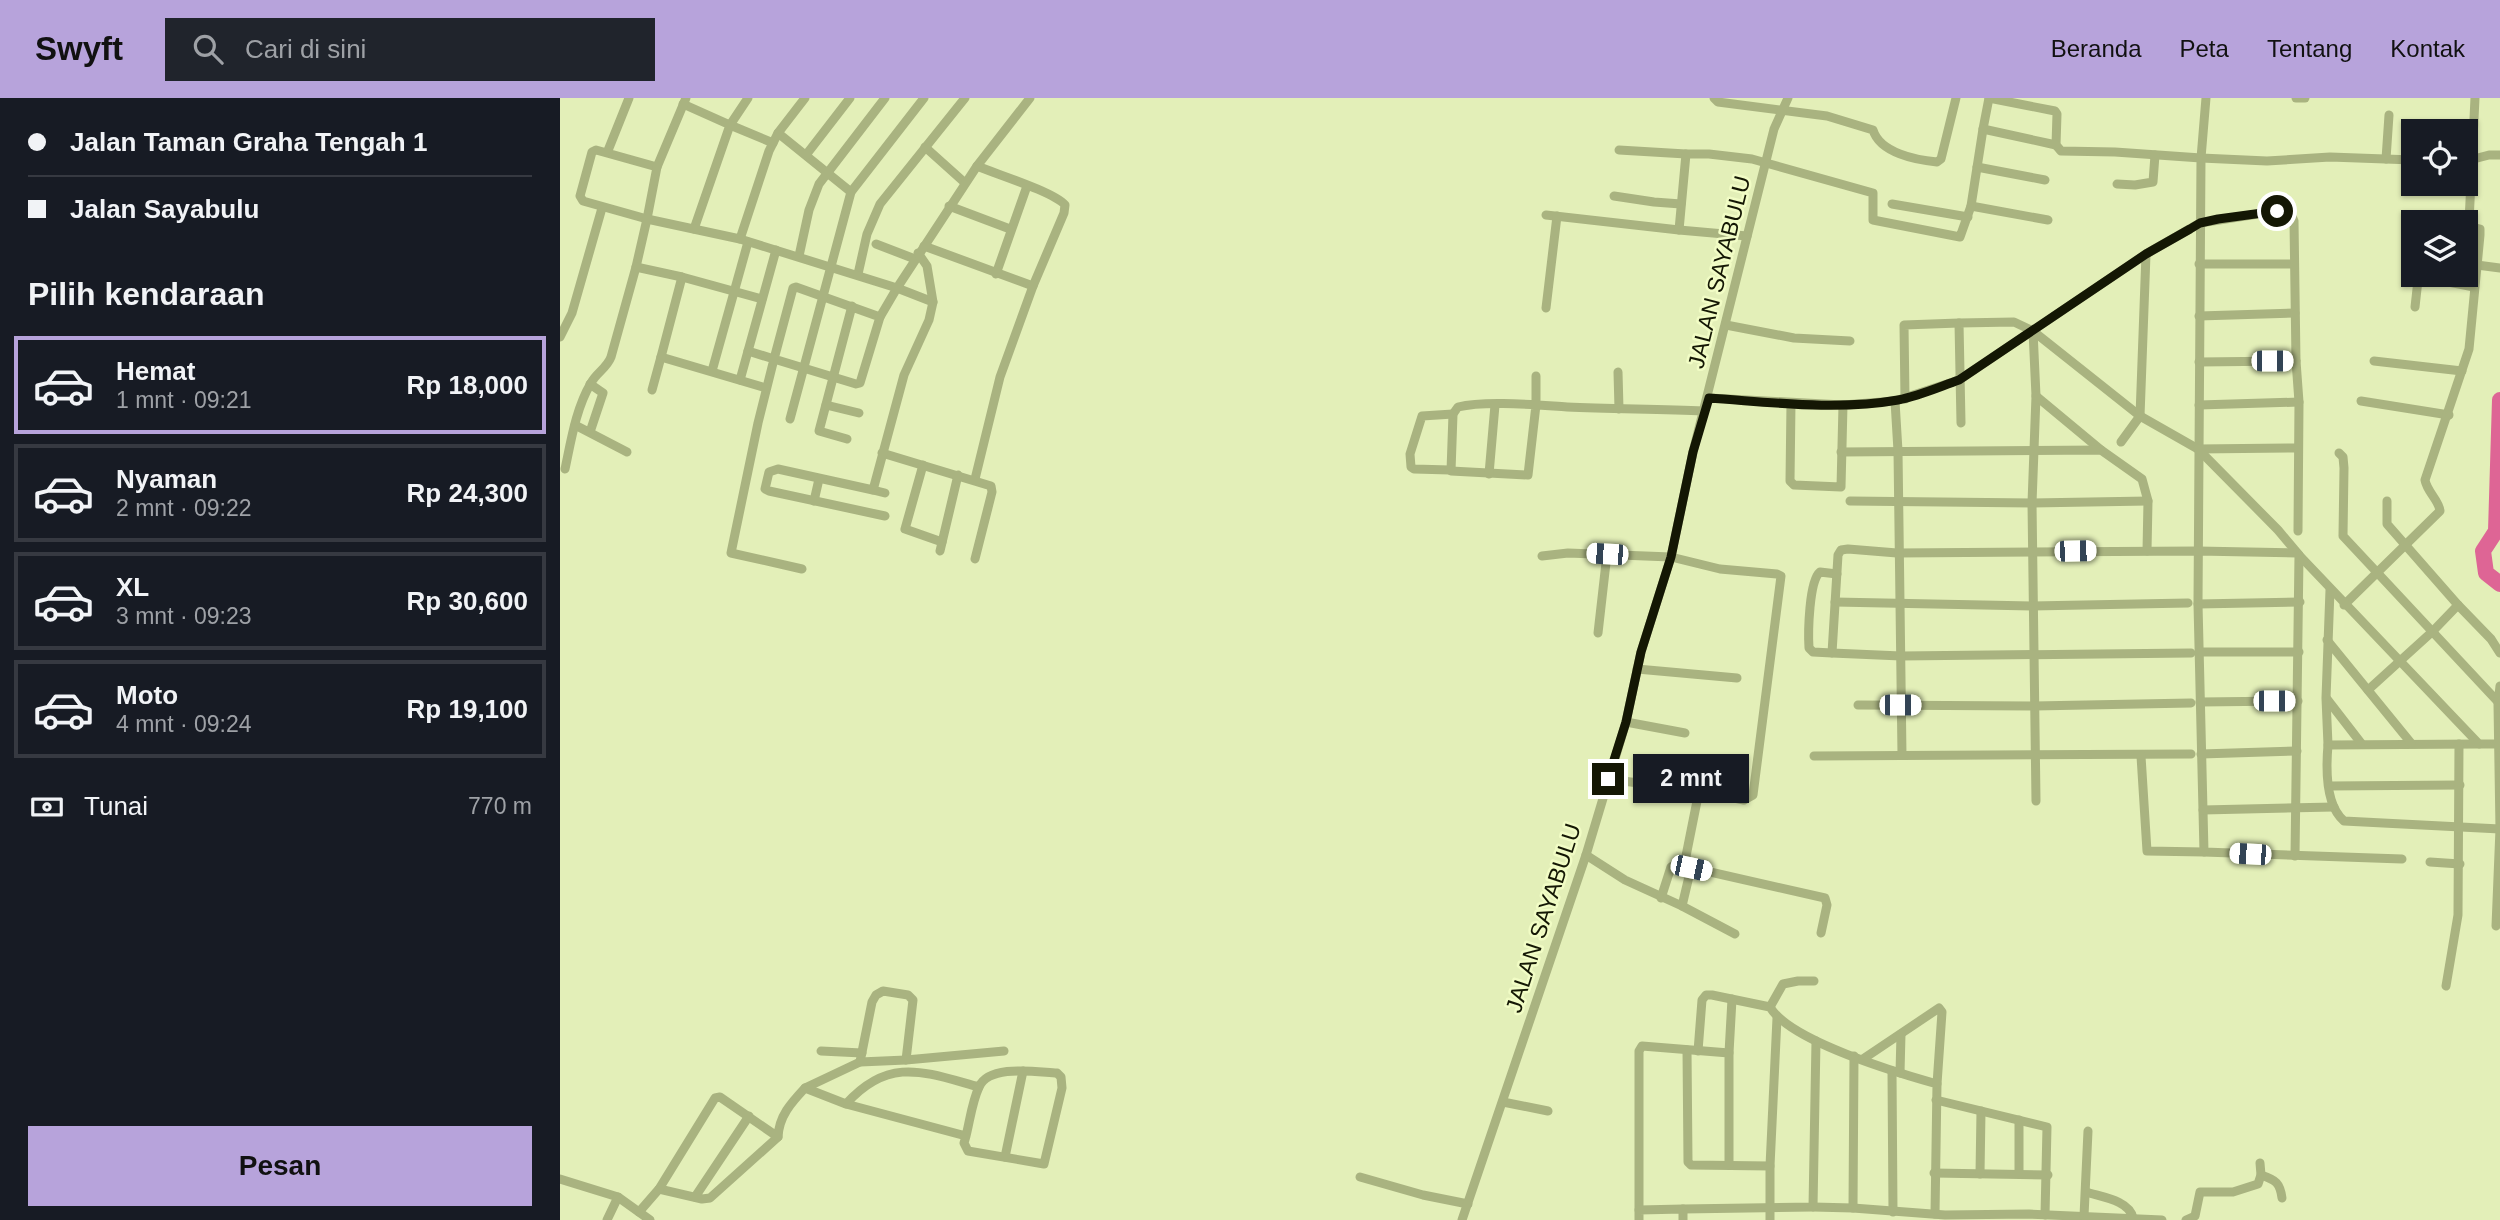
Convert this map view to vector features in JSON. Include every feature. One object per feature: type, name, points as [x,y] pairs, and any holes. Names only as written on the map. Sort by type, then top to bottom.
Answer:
[{"type":"street","points":[[607,153],[629,98]]},
{"type":"street","points":[[694,229],[730,125],[748,98]]},
{"type":"street","points":[[712,371],[734,291],[760,172],[778,133],[805,98]]},
{"type":"street","points":[[806,155],[850,98]]},
{"type":"street","points":[[799,256],[809,210],[819,184],[884,98]]},
{"type":"street","points":[[790,419],[851,191],[924,98]]},
{"type":"street","points":[[858,274],[867,234],[876,210],[965,98]]},
{"type":"street","points":[[748,351],[860,383],[880,317],[897,288],[964,182],[1030,98]]},
{"type":"street","points":[[1714,98],[1718,102],[1827,116],[1871,128],[1883,144],[1907,157],[1937,162],[1942,155],[1956,98]]},
{"type":"street","name":"JALAN SAYABULU","points":[[1462,1220],[1586,855],[1626,722],[1637,669],[1671,557],[1747,236],[1781,111],[1788,98]]},
{"type":"street","points":[[1619,150],[1728,156],[1766,163],[1873,193],[1875,221],[1958,237],[1963,234],[1968,217],[1986,98],[2055,111],[2056,145]]},
{"type":"street","points":[[2204,852],[2203,810],[2196,754],[2195,702],[2198,604],[2199,264],[2201,158],[2206,98]]},
{"type":"street","points":[[2296,98],[2305,98]]},
{"type":"street","points":[[2473,119],[2475,98]]},
{"type":"street","points":[[565,468],[575,425],[590,384],[608,365],[611,357],[636,267],[657,167],[684,101],[773,143]]},
{"type":"street","points":[[2386,159],[2389,115]]},
{"type":"street","points":[[1983,128],[2056,145],[2061,151],[2068,153],[2115,152],[2267,161],[2330,157],[2401,160]]},
{"type":"street","points":[[778,133],[851,191]]},
{"type":"street","points":[[925,148],[964,182]]},
{"type":"street","points":[[657,167],[596,150],[592,152],[580,196],[583,201],[602,208],[799,256],[858,274],[933,302]]},
{"type":"street","points":[[1679,230],[1686,154]]},
{"type":"street","points":[[2117,184],[2152,182],[2155,155]]},
{"type":"street","points":[[2478,158],[2500,156]]},
{"type":"street","points":[[975,479],[1000,377],[1065,205],[1061,200],[1040,190],[977,166]]},
{"type":"street","points":[[1977,167],[2045,180]]},
{"type":"street","points":[[996,274],[1027,186]]},
{"type":"street","points":[[1614,195],[1681,204]]},
{"type":"street","points":[[1892,204],[1968,217]]},
{"type":"street","points":[[949,206],[1010,229]]},
{"type":"street","points":[[1970,206],[2048,220]]},
{"type":"street","points":[[560,337],[572,313],[602,208]]},
{"type":"street","points":[[1709,398],[1843,405],[1900,400],[1959,380],[2146,254],[2200,223],[2277,211],[2291,214],[2294,221],[2299,402],[2298,531]]},
{"type":"street","points":[[1546,215],[1747,236]]},
{"type":"street","points":[[1546,308],[1558,216]]},
{"type":"street","points":[[2478,228],[2478,253]]},
{"type":"street","points":[[876,244],[919,253],[1033,286]]},
{"type":"street","points":[[740,380],[776,250]]},
{"type":"street","points":[[873,490],[904,375],[929,320],[933,302],[927,266],[919,253]]},
{"type":"street","points":[[2121,442],[2140,416],[2146,254]]},
{"type":"street","points":[[2199,264],[2294,264]]},
{"type":"street","points":[[2478,265],[2500,268]]},
{"type":"street","points":[[636,267],[762,299]]},
{"type":"street","points":[[652,390],[682,277]]},
{"type":"street","points":[[2415,307],[2417,287]]},
{"type":"street","points":[[2344,605],[2440,512],[2440,507],[2425,480],[2469,349],[2474,287]]},
{"type":"street","points":[[802,569],[731,553],[766,388],[793,288],[880,317]]},
{"type":"street","points":[[847,439],[819,431],[852,306]]},
{"type":"street","points":[[2199,316],[2295,313]]},
{"type":"street","points":[[1902,755],[1897,502],[1904,325],[1959,323],[2014,322],[2033,331],[2140,416],[2198,449],[2479,744]]},
{"type":"street","points":[[1959,323],[1961,424]]},
{"type":"street","points":[[1726,324],[1794,338],[1850,341]]},
{"type":"street","points":[[2033,331],[2036,396],[2032,606],[2036,801]]},
{"type":"street","points":[[661,357],[766,388]]},
{"type":"street","points":[[2199,362],[2296,361]]},
{"type":"street","points":[[2374,362],[2462,370]]},
{"type":"street","points":[[1618,372],[1619,409]]},
{"type":"street","points":[[1453,414],[1422,416],[1410,454],[1414,469],[1528,475],[1536,405],[1536,376]]},
{"type":"street","points":[[590,384],[603,393],[590,432]]},
{"type":"street","points":[[2036,396],[2101,450],[2142,479],[2148,501],[2147,551]]},
{"type":"street","points":[[2361,401],[2449,415]]},
{"type":"street","points":[[2199,405],[2299,402]]},
{"type":"street","points":[[1791,403],[1791,484],[1841,488],[1843,405]]},
{"type":"street","points":[[826,405],[859,413]]},
{"type":"street","points":[[1450,470],[1453,414],[1458,407],[1465,405],[1704,411]]},
{"type":"street","points":[[1489,474],[1495,405]]},
{"type":"street","points":[[575,425],[627,452]]},
{"type":"street","points":[[2198,449],[2298,448]]},
{"type":"street","points":[[1841,452],[2101,450]]},
{"type":"street","points":[[882,453],[989,484],[992,492],[975,559]]},
{"type":"street","points":[[2339,453],[2343,457],[2343,536],[2499,704]]},
{"type":"street","points":[[923,466],[905,529],[941,547],[958,475]]},
{"type":"street","points":[[885,493],[778,469],[769,472],[765,489],[885,516]]},
{"type":"street","points":[[814,501],[820,479]]},
{"type":"street","points":[[2387,500],[2387,524],[2491,639],[2500,653]]},
{"type":"street","points":[[1850,501],[2148,501]]},
{"type":"street","points":[[1832,653],[1838,555],[1841,550],[1898,553],[2198,551],[2299,555]]},
{"type":"street","points":[[1542,556],[1568,553],[1671,557],[1720,569],[1781,576],[1753,794],[1744,800],[1608,779]]},
{"type":"street","points":[[1598,633],[1607,554]]},
{"type":"street","points":[[2295,856],[2299,555]]},
{"type":"street","points":[[1837,574],[1820,572],[1814,578],[1809,624],[1809,648],[1813,652],[1901,656],[2299,652]]},
{"type":"street","points":[[2330,590],[2326,698],[2329,786],[2340,818],[2347,822],[2500,829]]},
{"type":"street","points":[[2198,604],[2300,601]]},
{"type":"street","points":[[1835,602],[2032,606],[2188,603]]},
{"type":"street","points":[[2368,690],[2458,605]]},
{"type":"street","points":[[2327,640],[2411,743]]},
{"type":"street","points":[[1637,669],[1737,678]]},
{"type":"street","points":[[2496,926],[2500,829],[2500,686]]},
{"type":"street","points":[[2326,698],[2361,743]]},
{"type":"street","points":[[1858,705],[2034,706],[2298,701]]},
{"type":"street","points":[[1626,722],[1685,733]]},
{"type":"street","points":[[2446,986],[2457,929],[2460,864],[2459,744]]},
{"type":"street","points":[[2328,745],[2500,744]]},
{"type":"street","points":[[1814,756],[2141,756],[2297,751]]},
{"type":"street","points":[[2141,756],[2147,852],[2402,859]]},
{"type":"street","points":[[2329,786],[2460,785]]},
{"type":"street","points":[[1682,906],[1699,791]]},
{"type":"street","points":[[2203,810],[2334,807]]},
{"type":"street","points":[[1586,855],[1625,880],[1735,934]]},
{"type":"street","points":[[2430,862],[2460,864]]},
{"type":"street","points":[[1661,898],[1673,865],[1688,867],[1825,898],[1827,905],[1821,933]]},
{"type":"street","points":[[1770,1007],[1783,984],[1814,981]]},
{"type":"street","points":[[659,1189],[710,1198],[778,1137],[778,1126],[783,1114],[805,1088],[861,1057],[873,998],[883,990],[911,996],[913,1003],[906,1060]]},
{"type":"street","points":[[1699,1051],[1702,1000],[1706,995],[1712,995],[1770,1007],[1777,1018],[1816,1041],[1896,1072],[1937,1084]]},
{"type":"street","points":[[1729,1165],[1732,999]]},
{"type":"street","points":[[1859,1058],[1901,1034],[1935,1009],[1940,1009],[1942,1017],[1934,1173],[1942,1216]]},
{"type":"street","points":[[1770,1220],[1777,1018]]},
{"type":"street","points":[[1893,1212],[1896,1072],[1901,1034]]},
{"type":"street","points":[[1813,1207],[1816,1041]]},
{"type":"street","points":[[1729,1053],[1644,1045],[1640,1047],[1639,1215],[1683,1209],[1813,1207],[1942,1216],[2045,1215],[2162,1220]]},
{"type":"street","points":[[1687,1050],[1686,1158],[1691,1165],[1770,1166]]},
{"type":"street","points":[[821,1051],[906,1060],[1004,1051]]},
{"type":"street","points":[[1853,1208],[1859,1058]]},
{"type":"street","points":[[1005,1157],[1023,1071]]},
{"type":"street","points":[[1023,1071],[1059,1075],[1062,1084],[1045,1163],[968,1151],[965,1146],[966,1136],[979,1087],[991,1075],[1023,1071]]},
{"type":"street","points":[[846,1104],[877,1077],[895,1073],[925,1073],[979,1087]]},
{"type":"street","points":[[805,1088],[846,1104],[966,1136]]},
{"type":"street","points":[[639,1212],[659,1189],[715,1098],[720,1097],[778,1137]]},
{"type":"street","points":[[1936,1100],[2047,1127],[2045,1215]]},
{"type":"street","points":[[1503,1102],[1548,1111]]},
{"type":"street","points":[[1980,1174],[1981,1111]]},
{"type":"street","points":[[695,1197],[749,1116]]},
{"type":"street","points":[[2019,1120],[2020,1174]]},
{"type":"street","points":[[2084,1216],[2088,1131]]},
{"type":"street","points":[[2186,1220],[2195,1216],[2200,1192],[2233,1192],[2258,1184],[2262,1175],[2260,1163]]},
{"type":"street","points":[[1934,1173],[2048,1175]]},
{"type":"street","points":[[2262,1175],[2275,1180],[2281,1186],[2283,1198]]},
{"type":"street","points":[[1360,1177],[1423,1195],[1468,1204]]},
{"type":"street","points":[[560,1179],[618,1197],[650,1220]]},
{"type":"street","points":[[2086,1192],[2123,1205],[2132,1212],[2133,1218]]},
{"type":"street","points":[[607,1220],[618,1197]]},
{"type":"street","points":[[1726,1208],[1726,1220]]},
{"type":"street","points":[[1683,1209],[1683,1220]]},
{"type":"waterway","points":[[2500,400],[2496,531],[2483,551],[2486,573],[2500,584]]},
{"type":"route","points":[[1608,779],[1626,722],[1641,652],[1671,557],[1693,452],[1709,398],[1843,405],[1895,401],[1930,391],[1959,380],[2146,254],[2200,223],[2277,211]]}]
